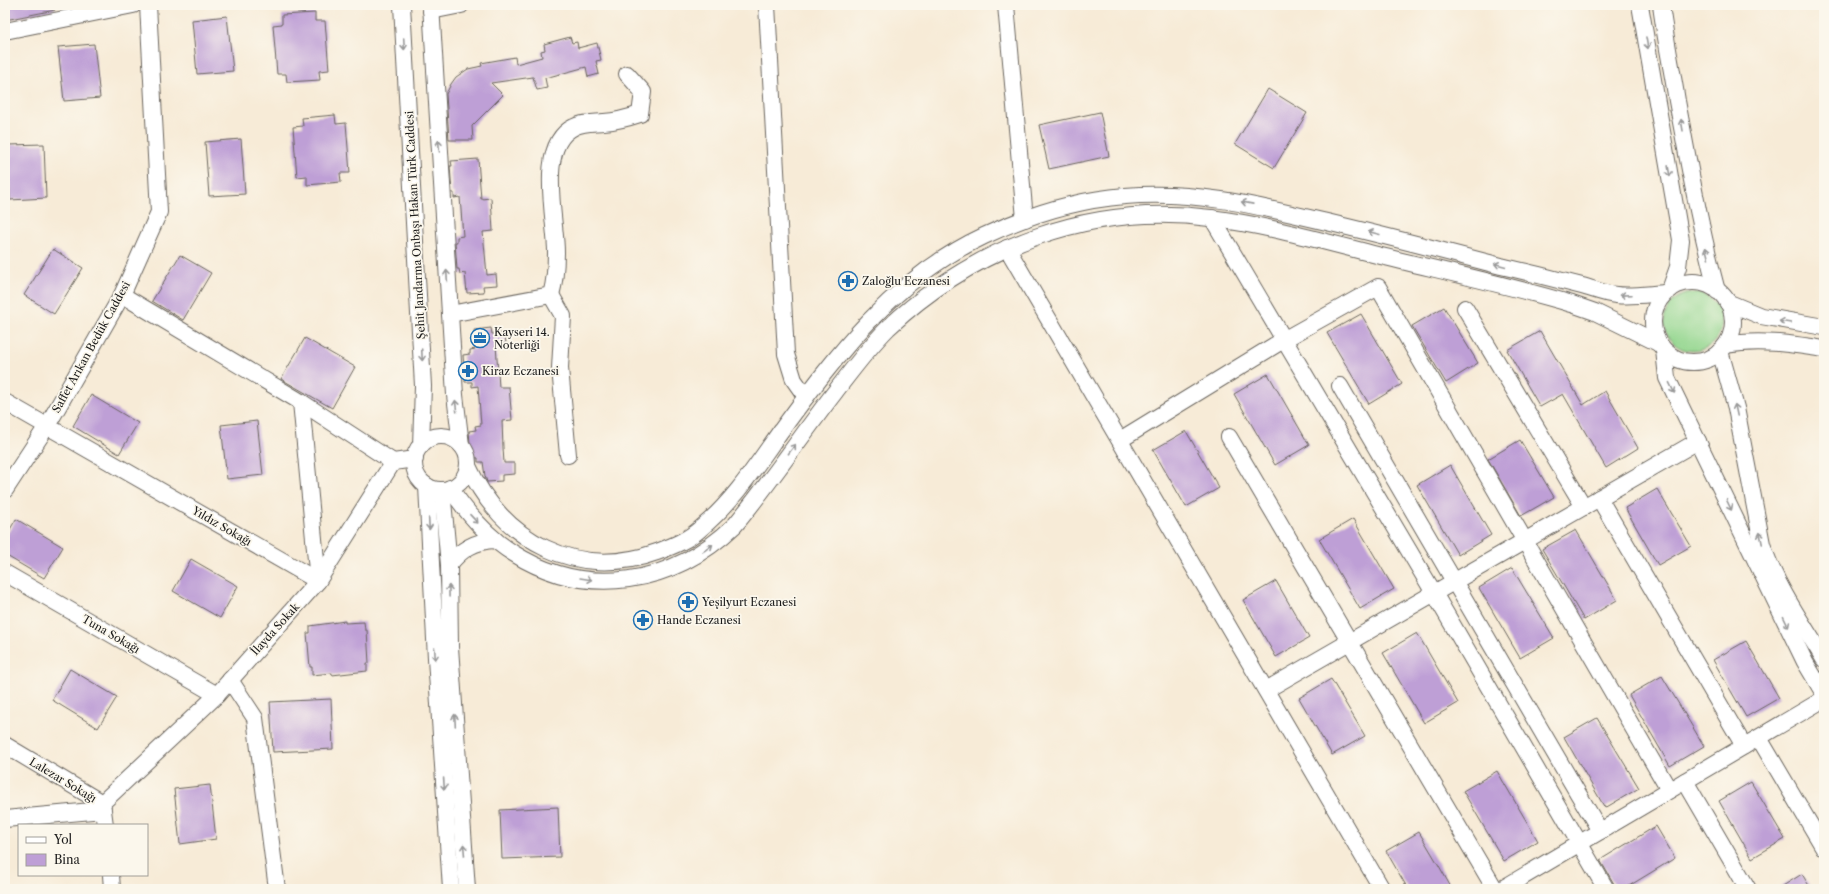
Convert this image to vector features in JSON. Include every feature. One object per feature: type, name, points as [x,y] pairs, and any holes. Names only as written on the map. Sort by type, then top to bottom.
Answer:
[{"type":"street","points":[[5,31],[133,5]]},
{"type":"street","name":"Saffet Arıkan Bedük Caddesi","points":[[5,490],[47,426],[122,295],[159,212],[148,5]]},
{"type":"street","name":"Şehit Jandarma Onbaşı Hakan Türk Caddesi","points":[[402,5],[423,386],[418,452]]},
{"type":"street","points":[[461,5],[431,8],[455,395],[461,445]]},
{"type":"street","points":[[767,5],[786,354],[794,380],[806,397]]},
{"type":"street","points":[[1006,5],[1025,219]]},
{"type":"street","points":[[1640,5],[1681,240],[1678,267],[1667,292],[1657,304],[1653,317],[1653,326],[1661,346],[1667,378],[1805,662],[1824,694]]},
{"type":"street","points":[[1661,5],[1669,60],[1706,251],[1732,319],[1731,332],[1723,348],[1762,544],[1773,574],[1782,592],[1824,659]]},
{"type":"street","points":[[568,455],[560,368],[563,316],[551,295],[554,282],[556,252],[550,194],[556,145],[562,135],[575,126],[623,119],[640,114],[644,92],[627,74]]},
{"type":"street","points":[[1824,327],[1761,316],[1722,296],[1707,285],[1689,283],[1680,284],[1667,292],[1617,295],[1342,225],[1250,204],[1220,198],[1167,194],[1126,196],[1077,203],[1025,219],[963,247],[901,290],[860,328],[806,397],[737,492],[702,528],[675,545],[627,560],[602,561],[559,553],[531,541],[511,526],[492,506],[478,487],[468,466],[466,451],[456,440],[441,436],[426,440],[418,452],[418,474],[440,488],[495,540],[512,553],[538,567],[565,575],[593,580],[621,581],[652,575],[678,566],[711,547],[735,525],[866,352],[886,330],[908,310],[943,284],[1007,248],[1059,228],[1102,219],[1161,215],[1212,218],[1317,240],[1548,297],[1595,312],[1661,346],[1678,360],[1696,362],[1705,360],[1723,348],[1753,341],[1772,341],[1824,348]]},
{"type":"street","points":[[1212,218],[1434,593],[1606,889]]},
{"type":"street","points":[[1007,248],[1382,889]]},
{"type":"street","points":[[1120,440],[1284,339],[1378,287],[1524,541],[1670,790]]},
{"type":"street","points":[[122,295],[302,402],[393,462]]},
{"type":"street","points":[[450,314],[551,295]]},
{"type":"street","points":[[1465,308],[1584,506]]},
{"type":"street","points":[[1340,386],[1600,831]]},
{"type":"street","name":"Yıldız Sokağı","points":[[5,402],[318,581]]},
{"type":"street","points":[[302,402],[318,581]]},
{"type":"street","points":[[1229,437],[1495,889]]},
{"type":"street","points":[[1266,690],[1698,441]]},
{"type":"street","points":[[318,581],[393,462],[418,452]]},
{"type":"street","points":[[440,488],[462,480],[468,466]]},
{"type":"street","points":[[440,488],[449,565],[450,647],[467,889]]},
{"type":"street","points":[[440,488],[436,658],[451,889]]},
{"type":"street","points":[[1599,498],[1744,746]]},
{"type":"street","points":[[449,565],[466,548],[481,542],[495,540]]},
{"type":"street","name":"Tuna Sokağı","points":[[5,573],[217,695]]},
{"type":"street","name":"İlayda Sokak","points":[[104,812],[217,695],[318,581]]},
{"type":"street","points":[[230,680],[255,718],[277,889]]},
{"type":"street","points":[[1502,889],[1824,699]]},
{"type":"street","points":[[1759,738],[1824,848]]},
{"type":"street","name":"Lalezar Sokağı","points":[[5,745],[104,812]]},
{"type":"street","points":[[1685,781],[1748,889]]},
{"type":"street","points":[[5,819],[104,812]]},
{"type":"street","points":[[111,876],[112,889]]},
{"type":"green space","points":[[1687,293],[1699,293],[1714,301],[1722,316],[1722,328],[1714,343],[1699,351],[1687,351],[1672,343],[1664,328],[1664,316],[1672,301]]},
{"type":"building","points":[[5,5],[54,5],[55,10],[5,20]]},
{"type":"building","points":[[315,13],[315,21],[325,21],[329,70],[319,71],[320,80],[287,82],[286,74],[277,74],[273,25],[282,24],[282,15]]},
{"type":"building","points":[[227,16],[233,71],[197,74],[192,20]]},
{"type":"building","points":[[570,37],[572,43],[577,42],[578,48],[597,43],[601,60],[596,61],[599,74],[588,77],[586,67],[545,78],[547,88],[537,90],[533,77],[491,83],[503,95],[472,126],[473,140],[449,140],[446,94],[456,77],[468,69],[482,66],[481,63],[515,57],[516,64],[542,57],[541,51],[545,50],[544,44]]},
{"type":"building","points":[[94,44],[100,98],[64,101],[58,47]]},
{"type":"building","points":[[1268,89],[1307,113],[1274,168],[1235,144]]},
{"type":"building","points":[[1100,112],[1109,156],[1049,169],[1039,125]]},
{"type":"building","points":[[335,115],[336,124],[346,123],[350,173],[340,173],[341,182],[307,185],[307,176],[297,177],[293,127],[303,126],[302,118]]},
{"type":"building","points":[[241,139],[245,194],[209,196],[205,142]]},
{"type":"building","points":[[44,144],[46,198],[10,200],[8,145]]},
{"type":"building","points":[[478,159],[481,199],[491,198],[493,231],[483,232],[487,275],[496,274],[497,285],[483,286],[484,292],[467,293],[465,273],[460,274],[459,269],[457,269],[455,242],[457,242],[457,237],[463,236],[460,197],[454,198],[454,193],[452,193],[450,166],[452,166],[451,161]]},
{"type":"building","points":[[53,249],[83,268],[54,314],[24,295]]},
{"type":"building","points":[[180,255],[211,273],[183,320],[152,301]]},
{"type":"building","points":[[1444,307],[1478,363],[1446,383],[1412,326]]},
{"type":"building","points":[[1361,314],[1402,384],[1369,404],[1327,333]]},
{"type":"building","points":[[491,328],[492,334],[505,333],[506,344],[496,345],[499,387],[509,387],[512,420],[502,421],[504,463],[515,463],[515,474],[502,475],[502,481],[487,482],[483,462],[478,462],[478,458],[471,457],[469,431],[476,430],[475,426],[481,425],[478,386],[472,387],[472,382],[465,382],[463,355],[470,354],[470,350],[475,349],[474,330]]},
{"type":"building","points":[[1540,331],[1583,405],[1605,391],[1638,448],[1606,468],[1563,394],[1540,407],[1507,350]]},
{"type":"building","points":[[305,338],[355,367],[332,408],[281,379]]},
{"type":"building","points":[[1268,374],[1309,445],[1275,465],[1234,394]]},
{"type":"building","points":[[91,395],[138,423],[119,454],[73,426]]},
{"type":"building","points":[[257,421],[263,475],[227,479],[221,425]]},
{"type":"building","points":[[1186,431],[1219,488],[1186,507],[1153,450]]},
{"type":"building","points":[[1520,440],[1554,497],[1521,516],[1488,459]]},
{"type":"building","points":[[1450,465],[1491,535],[1458,555],[1417,485]]},
{"type":"building","points":[[1657,489],[1691,546],[1658,565],[1625,508]]},
{"type":"building","points":[[16,519],[63,547],[44,578],[5,555],[5,538]]},
{"type":"building","points":[[1353,519],[1394,589],[1360,609],[1319,539]]},
{"type":"building","points":[[1576,530],[1617,600],[1584,620],[1542,549]]},
{"type":"building","points":[[191,559],[238,586],[220,618],[173,591]]},
{"type":"building","points":[[1512,568],[1554,638],[1520,658],[1479,588]]},
{"type":"building","points":[[1276,581],[1309,638],[1276,657],[1243,600]]},
{"type":"building","points":[[345,621],[345,623],[364,622],[365,630],[367,630],[369,663],[367,663],[367,671],[332,675],[332,673],[312,675],[307,633],[310,633],[310,626]]},
{"type":"building","points":[[1417,633],[1458,703],[1424,723],[1383,653]]},
{"type":"building","points":[[1746,641],[1779,698],[1746,717],[1713,660]]},
{"type":"building","points":[[70,669],[117,697],[98,728],[52,700]]},
{"type":"building","points":[[1662,676],[1704,746],[1670,766],[1629,695]]},
{"type":"building","points":[[1331,679],[1365,736],[1332,755],[1299,698]]},
{"type":"building","points":[[331,699],[333,749],[273,752],[270,702]]},
{"type":"building","points":[[1597,718],[1639,788],[1605,808],[1564,737]]},
{"type":"building","points":[[1497,771],[1538,841],[1504,861],[1463,791]]},
{"type":"building","points":[[1751,782],[1785,839],[1752,858],[1719,801]]},
{"type":"building","points":[[210,785],[216,839],[180,844],[174,789]]},
{"type":"building","points":[[558,807],[560,857],[502,859],[500,810]]},
{"type":"building","points":[[1656,826],[1675,858],[1624,889],[1617,889],[1600,860]]},
{"type":"building","points":[[1419,832],[1452,889],[1408,889],[1386,851]]},
{"type":"building","points":[[1802,874],[1811,889],[1778,889]]},
{"type":"place","name":"Zaloğlu Eczanesi","points":[[848,281]]},
{"type":"place","name":"Kayseri 14. Noterliği","points":[[480,338]]},
{"type":"place","name":"Kiraz Eczanesi","points":[[468,371]]},
{"type":"place","name":"Yeşilyurt Eczanesi","points":[[688,602]]},
{"type":"place","name":"Hande Eczanesi","points":[[643,620]]}]
